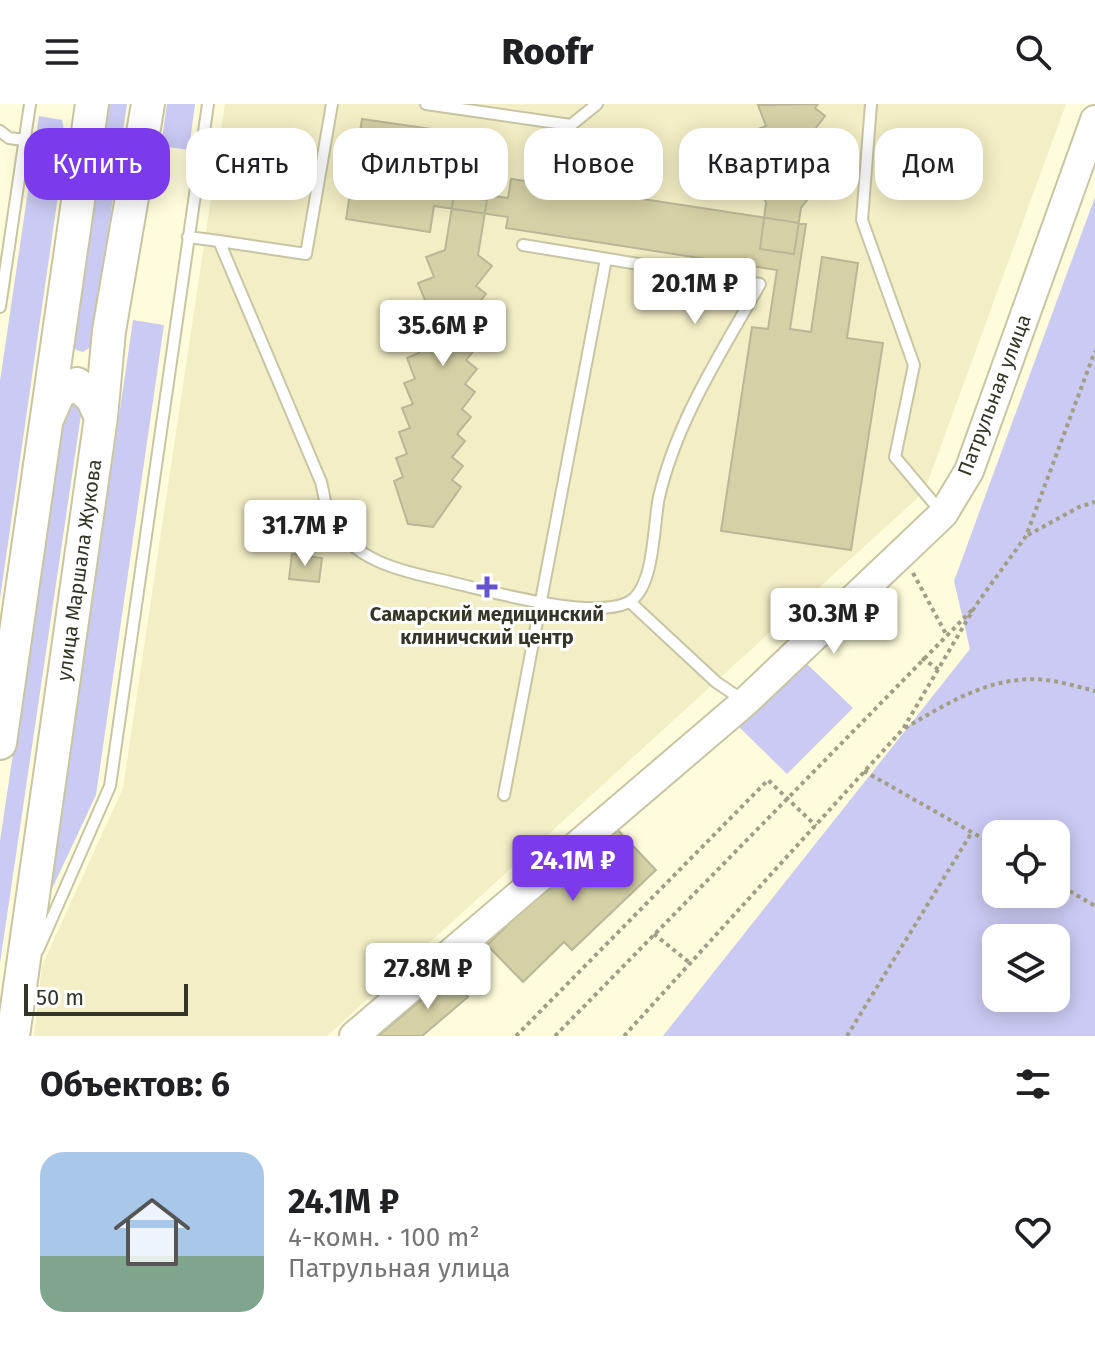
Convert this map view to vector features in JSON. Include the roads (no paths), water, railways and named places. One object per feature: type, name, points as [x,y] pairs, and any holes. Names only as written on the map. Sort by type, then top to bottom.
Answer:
[{"type":"main road","points":[[0,743],[92,104]]},
{"type":"main road","name":"улица Маршала Жукова","points":[[13,1036],[101,417],[109,331],[148,104]]},
{"type":"main road","points":[[59,320],[66,361],[78,369],[93,362],[109,331]]},
{"type":"main road","points":[[47,418],[59,392],[77,384],[92,398],[101,417]]},
{"type":"street","name":"Патрульная улица","points":[[354,1036],[745,702],[943,514],[969,471],[1095,120]]},
{"type":"lane","points":[[26,128],[30,104]]},
{"type":"lane","points":[[18,996],[110,786],[208,104]]},
{"type":"lane","points":[[188,237],[306,254],[332,104]]},
{"type":"lane","points":[[426,104],[571,125],[597,104]]},
{"type":"lane","points":[[871,104],[862,220],[914,365],[895,457],[943,514]]},
{"type":"lane","points":[[0,131],[9,138],[24,140],[0,307]]},
{"type":"lane","points":[[219,241],[321,482],[329,516],[344,537],[365,554],[395,570],[539,601],[605,610],[630,602],[645,584],[659,497],[682,424],[760,284],[523,245]]},
{"type":"lane","points":[[504,795],[606,259]]},
{"type":"lane","points":[[630,602],[706,673],[745,702]]},
{"type":"place","name":"Самарский медицинский клиничский центр","points":[[487,587]]}]
